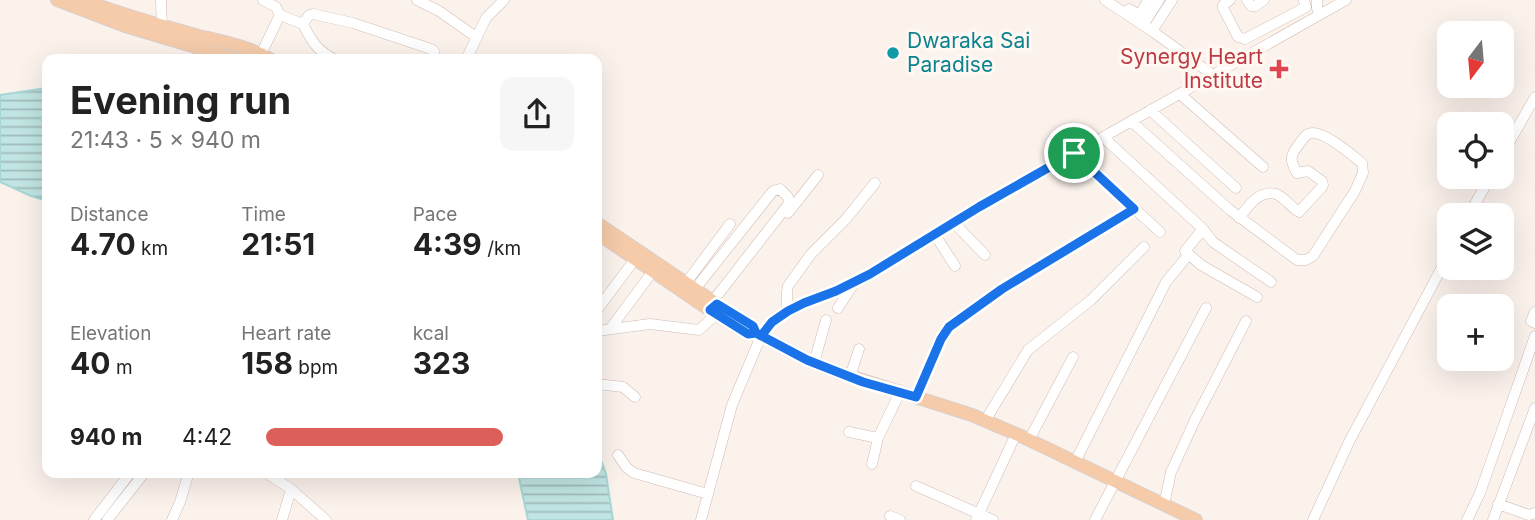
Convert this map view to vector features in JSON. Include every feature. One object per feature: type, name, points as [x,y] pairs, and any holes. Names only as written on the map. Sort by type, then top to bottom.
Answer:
[{"type":"main road","points":[[57,0],[125,26],[254,54]]},
{"type":"main road","points":[[83,0],[222,54]]},
{"type":"main road","points":[[602,226],[691,286],[748,334],[759,335],[814,363],[850,377],[985,421],[1115,481],[1164,505],[1179,516],[1196,520]]},
{"type":"main road","points":[[602,236],[653,271],[716,307]]},
{"type":"street","points":[[161,0],[162,32]]},
{"type":"street","points":[[263,0],[276,8],[280,15],[303,24],[309,37],[324,54]]},
{"type":"street","points":[[417,0],[439,11],[476,37]]},
{"type":"street","points":[[469,54],[486,18],[504,0]]},
{"type":"street","points":[[1105,0],[1145,22]]},
{"type":"street","points":[[1116,0],[1213,75]]},
{"type":"street","points":[[1145,22],[1148,0]]},
{"type":"street","points":[[1145,22],[1159,0]]},
{"type":"street","points":[[1145,22],[1172,0]]},
{"type":"street","points":[[1230,0],[1223,8],[1238,37],[1242,39],[1306,7],[1311,0],[1325,3],[1325,12]]},
{"type":"street","points":[[1247,0],[1251,6],[1255,6],[1264,0]]},
{"type":"street","points":[[701,520],[732,405],[759,335],[772,322],[788,311],[854,283],[1074,153],[1346,0]]},
{"type":"street","points":[[303,24],[309,15],[313,14],[353,23],[431,49],[434,54]]},
{"type":"street","points":[[268,54],[280,15]]},
{"type":"street","points":[[1180,94],[1263,167]]},
{"type":"street","points":[[1514,134],[1535,97]]},
{"type":"street","points":[[1150,110],[1236,188]]},
{"type":"street","points":[[1130,121],[1239,218],[1297,260],[1306,260],[1312,256],[1355,191],[1363,173],[1362,163],[1328,138],[1319,134],[1307,134],[1291,155],[1291,161],[1297,173],[1308,171],[1322,181],[1322,187],[1299,212],[1268,190],[1254,199],[1239,218]]},
{"type":"street","points":[[1103,137],[1203,229],[1213,242],[1270,282]]},
{"type":"street","points":[[1074,153],[1160,232]]},
{"type":"street","points":[[602,330],[650,324],[699,330],[818,175]]},
{"type":"street","points":[[788,311],[788,286],[811,254],[846,219],[875,183]]},
{"type":"street","points":[[691,286],[773,191],[780,189],[788,197],[787,206],[716,307]]},
{"type":"street","points":[[916,397],[941,339],[949,327],[1002,289],[1134,209]]},
{"type":"street","points":[[954,223],[985,255]]},
{"type":"street","points":[[691,286],[730,224]]},
{"type":"street","points":[[1203,229],[1185,251],[1201,265],[1257,297]]},
{"type":"street","points":[[934,235],[955,267]]},
{"type":"street","points":[[985,421],[1028,350],[1100,291],[1143,247]]},
{"type":"street","points":[[1075,462],[1166,282],[1189,254]]},
{"type":"street","points":[[602,303],[635,259]]},
{"type":"street","points":[[610,329],[653,271]]},
{"type":"street","points":[[1313,520],[1350,440],[1437,277]]},
{"type":"street","points":[[838,309],[854,283]]},
{"type":"street","points":[[1095,520],[1206,308]]},
{"type":"street","points":[[1535,312],[1531,321],[1535,323]]},
{"type":"street","points":[[814,363],[826,320]]},
{"type":"street","points":[[1164,505],[1171,472],[1246,321]]},
{"type":"street","points":[[1467,520],[1480,493],[1535,336]]},
{"type":"street","points":[[850,377],[859,349]]},
{"type":"street","points":[[1029,440],[1073,356]]},
{"type":"street","points":[[602,385],[623,387],[635,397]]},
{"type":"street","points":[[872,464],[878,438],[900,392]]},
{"type":"street","points":[[1493,520],[1535,408]]},
{"type":"street","points":[[849,432],[878,438]]},
{"type":"street","points":[[978,517],[1016,434]]},
{"type":"street","points":[[618,455],[634,473],[708,494]]},
{"type":"street","points":[[93,520],[126,478]]},
{"type":"street","points":[[107,520],[140,478]]},
{"type":"street","points":[[172,520],[186,478]]},
{"type":"street","points":[[274,478],[326,520]]},
{"type":"street","points":[[916,486],[978,517],[993,520]]},
{"type":"street","points":[[282,520],[291,489]]},
{"type":"street","points":[[1498,504],[1529,515],[1535,513]]},
{"type":"water","points":[[42,89],[42,199],[0,182],[0,95]]},
{"type":"water","points":[[602,462],[613,520],[528,520],[519,478],[602,478]]},
{"type":"place","name":"Dwaraka Sai Paradise","points":[[893,53]]},
{"type":"place","name":"Synergy Heart Institute","points":[[1279,69]]},
{"type":"route","points":[[1074,153],[870,274],[788,311],[772,322],[761,336],[756,333],[753,326],[717,304],[710,310],[748,334],[756,333],[779,346],[807,360],[863,382],[916,397],[941,339],[949,327],[1002,289],[1134,209],[1074,153]]}]
